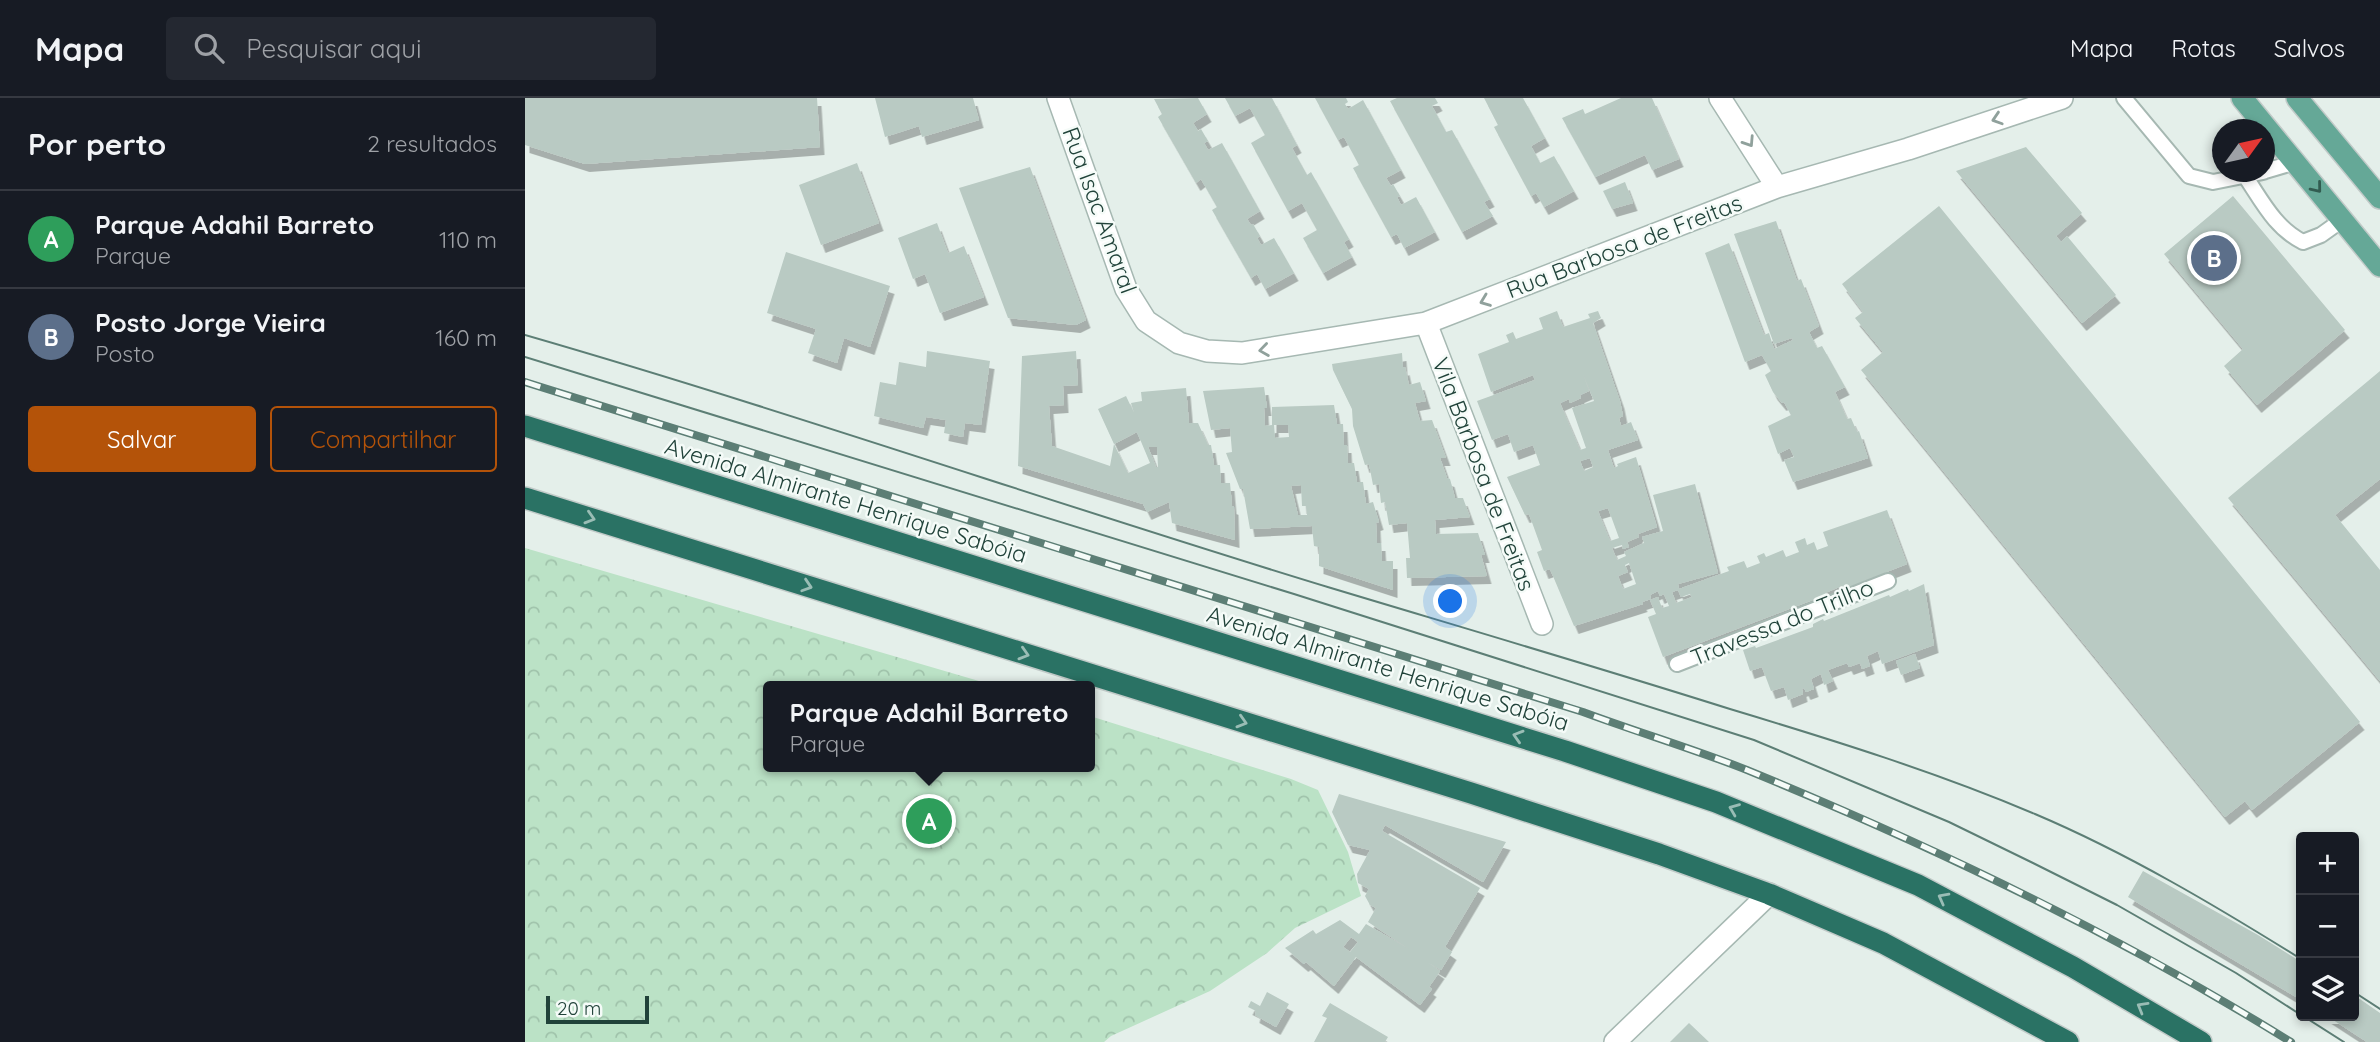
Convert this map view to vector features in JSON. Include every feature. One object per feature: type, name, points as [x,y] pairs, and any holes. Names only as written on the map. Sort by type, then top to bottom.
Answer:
[{"type":"highway","name":"Avenida Almirante Henrique Sabóia","points":[[525,426],[1565,751],[1716,802],[1918,885],[2073,967],[2201,1042]]},
{"type":"highway","points":[[525,498],[1471,793],[1658,854],[1769,894],[1883,943],[2068,1042]]},
{"type":"main road","points":[[2242,98],[2380,266]]},
{"type":"main road","points":[[2297,98],[2380,198]]},
{"type":"street","name":"Rua Isac Amaral","points":[[1058,98],[1126,289],[1146,321],[1179,343]]},
{"type":"street","points":[[1720,98],[1777,187]]},
{"type":"street","name":"Rua Barbosa de Freitas","points":[[1179,343],[1207,351],[1242,353],[1426,323],[1777,187],[1908,149],[2062,98]]},
{"type":"street","name":"Vila Barbosa de Freitas","points":[[1426,323],[1542,624]]},
{"type":"street","points":[[1615,1042],[1769,894]]},
{"type":"lane","points":[[2124,98],[2189,176],[2212,182]]},
{"type":"lane","points":[[2275,168],[2296,162]]},
{"type":"lane","points":[[2249,182],[2277,224],[2303,242],[2321,235],[2342,220]]},
{"type":"lane","name":"Travessa do Trilho","points":[[1677,664],[1888,581]]},
{"type":"green space","points":[[525,548],[979,681],[763,681],[763,772],[1095,772],[1095,718],[1291,779],[1318,790],[1348,852],[1361,896],[1295,928],[1267,953],[1210,991],[1111,1036],[1104,1042],[525,1042]]},
{"type":"building","points":[[525,98],[817,98],[820,147],[585,164],[525,145]]},
{"type":"building","points":[[875,98],[973,98],[979,120],[922,137],[919,126],[885,137]]},
{"type":"building","points":[[1198,98],[1207,114],[1193,123],[1198,131],[1201,129],[1208,141],[1204,143],[1208,150],[1222,143],[1260,211],[1247,219],[1260,236],[1257,238],[1261,245],[1274,238],[1294,273],[1265,289],[1257,274],[1251,278],[1212,210],[1217,207],[1201,179],[1196,183],[1158,117],[1162,114],[1154,99]]},
{"type":"building","points":[[1225,98],[1272,98],[1297,145],[1292,148],[1307,175],[1311,172],[1349,239],[1344,242],[1352,257],[1323,273],[1303,238],[1317,230],[1302,203],[1288,211],[1251,143],[1265,135],[1250,108],[1235,116]]},
{"type":"building","points":[[1315,98],[1346,98],[1348,109],[1363,100],[1401,170],[1386,178],[1400,196],[1397,197],[1401,205],[1416,197],[1435,232],[1404,248],[1397,234],[1391,237],[1353,168],[1359,165],[1344,137],[1338,140]]},
{"type":"building","points":[[1397,98],[1435,98],[1438,103],[1432,106],[1446,132],[1452,130],[1490,199],[1484,202],[1493,216],[1462,232],[1390,101]]},
{"type":"building","points":[[1484,98],[1523,98],[1545,138],[1531,146],[1540,163],[1554,156],[1574,191],[1544,207],[1536,193],[1531,196],[1494,127],[1498,125]]},
{"type":"building","points":[[1621,98],[1652,98],[1679,159],[1652,170],[1645,155],[1595,177],[1562,118],[1583,109],[1585,114]]},
{"type":"building","points":[[2026,147],[2082,213],[2056,236],[2061,242],[2067,236],[2116,295],[2082,323],[1956,171]]},
{"type":"building","points":[[857,163],[879,223],[821,245],[799,185]]},
{"type":"building","points":[[1030,167],[1086,320],[1076,325],[1008,318],[959,188]]},
{"type":"building","points":[[1625,182],[1633,203],[1612,209],[1603,191]]},
{"type":"building","points":[[2233,196],[2345,330],[2257,405],[2224,366],[2243,349],[2164,254]]},
{"type":"building","points":[[1939,206],[2360,722],[2252,810],[2245,801],[2225,817],[1861,370],[1883,352],[1855,318],[1863,312],[1842,284]]},
{"type":"building","points":[[1776,221],[1797,281],[1801,279],[1819,326],[1809,332],[1817,348],[1822,346],[1845,387],[1835,392],[1847,419],[1851,418],[1857,432],[1859,431],[1868,458],[1793,482],[1784,460],[1794,457],[1790,448],[1778,454],[1768,426],[1791,415],[1784,402],[1773,392],[1765,375],[1771,371],[1762,355],[1745,362],[1705,253],[1729,243],[1764,335],[1769,333],[1774,349],[1793,340],[1792,338],[1774,344],[1734,234]]},
{"type":"building","points":[[937,223],[948,253],[964,246],[984,297],[940,313],[925,274],[913,279],[898,238]]},
{"type":"building","points":[[786,252],[890,286],[870,347],[844,338],[837,363],[808,353],[816,329],[767,313]]},
{"type":"building","points":[[1557,311],[1563,327],[1590,318],[1588,314],[1598,311],[1601,318],[1593,323],[1620,401],[1623,416],[1619,418],[1621,426],[1631,422],[1638,440],[1608,450],[1614,468],[1617,464],[1636,457],[1657,527],[1638,534],[1639,537],[1627,542],[1629,547],[1623,549],[1622,545],[1612,548],[1617,560],[1626,556],[1624,552],[1644,543],[1642,537],[1663,531],[1653,495],[1695,484],[1718,573],[1678,584],[1679,589],[1729,571],[1727,567],[1744,561],[1747,568],[1760,563],[1757,556],[1764,553],[1766,557],[1783,550],[1786,557],[1799,552],[1795,542],[1805,538],[1807,545],[1814,542],[1817,550],[1828,546],[1823,532],[1887,510],[1907,564],[1843,589],[1842,586],[1825,593],[1826,595],[1663,657],[1648,617],[1656,614],[1650,600],[1658,597],[1662,608],[1669,606],[1664,594],[1660,596],[1658,591],[1650,595],[1651,599],[1642,602],[1643,604],[1574,626],[1550,569],[1544,571],[1537,552],[1542,550],[1529,514],[1525,515],[1507,477],[1540,465],[1533,445],[1514,452],[1508,434],[1492,440],[1477,401],[1535,380],[1533,375],[1491,392],[1478,354],[1509,342],[1506,335],[1513,332],[1516,339],[1543,329],[1539,318]],"holes":[[[1583,374],[1594,401],[1572,408],[1586,448],[1580,450],[1560,403],[1569,399],[1570,403],[1589,391]],[[1590,458],[1593,467],[1584,471],[1580,461]],[[1608,508],[1619,538],[1610,541],[1598,511]],[[1629,563],[1636,584],[1623,589],[1618,576],[1628,572],[1625,565]],[[1678,590],[1681,597],[1690,594],[1692,597],[1676,603],[1672,592]]]},
{"type":"building","points":[[927,351],[990,361],[981,425],[965,423],[963,437],[944,433],[946,420],[926,417],[923,428],[874,416],[880,382],[896,385],[899,362],[926,367]]},
{"type":"building","points":[[1076,351],[1078,385],[1063,386],[1064,405],[1049,406],[1052,446],[1110,466],[1114,444],[1098,409],[1126,396],[1134,413],[1131,403],[1142,401],[1141,392],[1186,388],[1189,423],[1198,423],[1208,445],[1211,445],[1214,465],[1220,465],[1221,483],[1230,483],[1235,540],[1172,523],[1169,502],[1147,512],[1143,504],[1018,466],[1022,356]],"holes":[[[1137,432],[1150,463],[1128,473],[1114,444]],[[1148,447],[1157,447],[1158,467],[1156,467]]]},
{"type":"building","points":[[1402,353],[1403,368],[1405,367],[1409,385],[1420,382],[1426,401],[1415,403],[1420,421],[1432,420],[1446,458],[1440,458],[1447,478],[1450,479],[1455,498],[1463,498],[1470,517],[1435,520],[1436,534],[1478,533],[1485,555],[1481,555],[1487,576],[1407,578],[1406,558],[1410,558],[1407,523],[1389,525],[1385,502],[1381,503],[1379,484],[1373,485],[1369,464],[1365,465],[1353,426],[1352,409],[1332,364]]},
{"type":"building","points":[[2380,371],[2380,479],[2335,515],[2380,570],[2380,681],[2228,498]]},
{"type":"building","points":[[1264,387],[1267,408],[1264,408],[1265,426],[1272,425],[1272,407],[1334,405],[1337,424],[1343,424],[1348,463],[1354,463],[1357,482],[1363,482],[1366,504],[1373,502],[1379,522],[1376,523],[1377,543],[1381,543],[1382,561],[1393,561],[1393,590],[1319,566],[1319,547],[1314,546],[1312,526],[1250,529],[1243,489],[1240,489],[1226,453],[1232,452],[1230,428],[1211,430],[1203,391]],"holes":[[[1274,425],[1288,425],[1289,437],[1275,438]],[[1301,485],[1302,506],[1306,506],[1307,515],[1298,515],[1291,486]]]},
{"type":"building","points":[[1924,584],[1934,645],[1882,664],[1878,651],[1867,656],[1870,666],[1862,669],[1860,663],[1849,667],[1847,663],[1828,670],[1833,681],[1824,685],[1821,674],[1811,679],[1814,689],[1806,692],[1804,688],[1803,694],[1788,700],[1784,687],[1771,691],[1762,667],[1750,671],[1743,650],[1755,646],[1756,648],[1813,627],[1813,624],[1823,619],[1824,621]]},
{"type":"building","points":[[1915,654],[1920,668],[1901,675],[1896,661]]},
{"type":"building","points":[[1339,794],[1506,842],[1483,882],[1385,825],[1382,831],[1480,888],[1445,947],[1452,952],[1441,970],[1427,962],[1440,971],[1429,987],[1432,989],[1420,1005],[1356,957],[1334,986],[1285,948],[1313,930],[1316,934],[1340,920],[1359,934],[1366,924],[1409,949],[1368,922],[1376,908],[1370,905],[1365,896],[1369,889],[1358,883],[1357,874],[1370,850],[1348,845],[1332,812]],"holes":[[[1351,937],[1358,942],[1350,952],[1343,947]]]},
{"type":"building","points":[[2143,871],[2258,935],[2296,959],[2296,997],[2128,897]]},
{"type":"building","points":[[1267,992],[1289,1004],[1276,1027],[1255,1015],[1256,1011],[1248,1007],[1251,1001],[1260,1006]]},
{"type":"building","points":[[2359,998],[2380,1013],[2380,1042],[2367,1042],[2335,1021],[2359,1021]]},
{"type":"building","points":[[1330,1003],[1388,1037],[1385,1042],[1314,1042],[1327,1018],[1322,1016]]},
{"type":"building","points":[[1689,1023],[1709,1042],[1670,1042]]},
{"type":"tram line","points":[[525,335],[727,396],[1230,557],[1922,770],[2069,829],[2204,900],[2299,958]]},
{"type":"tram line","points":[[525,357],[1294,594],[1754,740],[1949,822],[2117,905],[2236,973],[2296,1012]]},
{"type":"tram line","points":[[2359,995],[2380,1009]]},
{"type":"tram line","points":[[2311,1021],[2344,1042]]},
{"type":"railway","points":[[525,382],[1583,712],[1727,762],[1887,830],[2025,895],[2160,965],[2291,1042]]},
{"type":"place","name":"Posto Jorge Vieira","points":[[2214,258]]},
{"type":"place","name":"Parque Adahil Barreto","points":[[929,821]]}]
